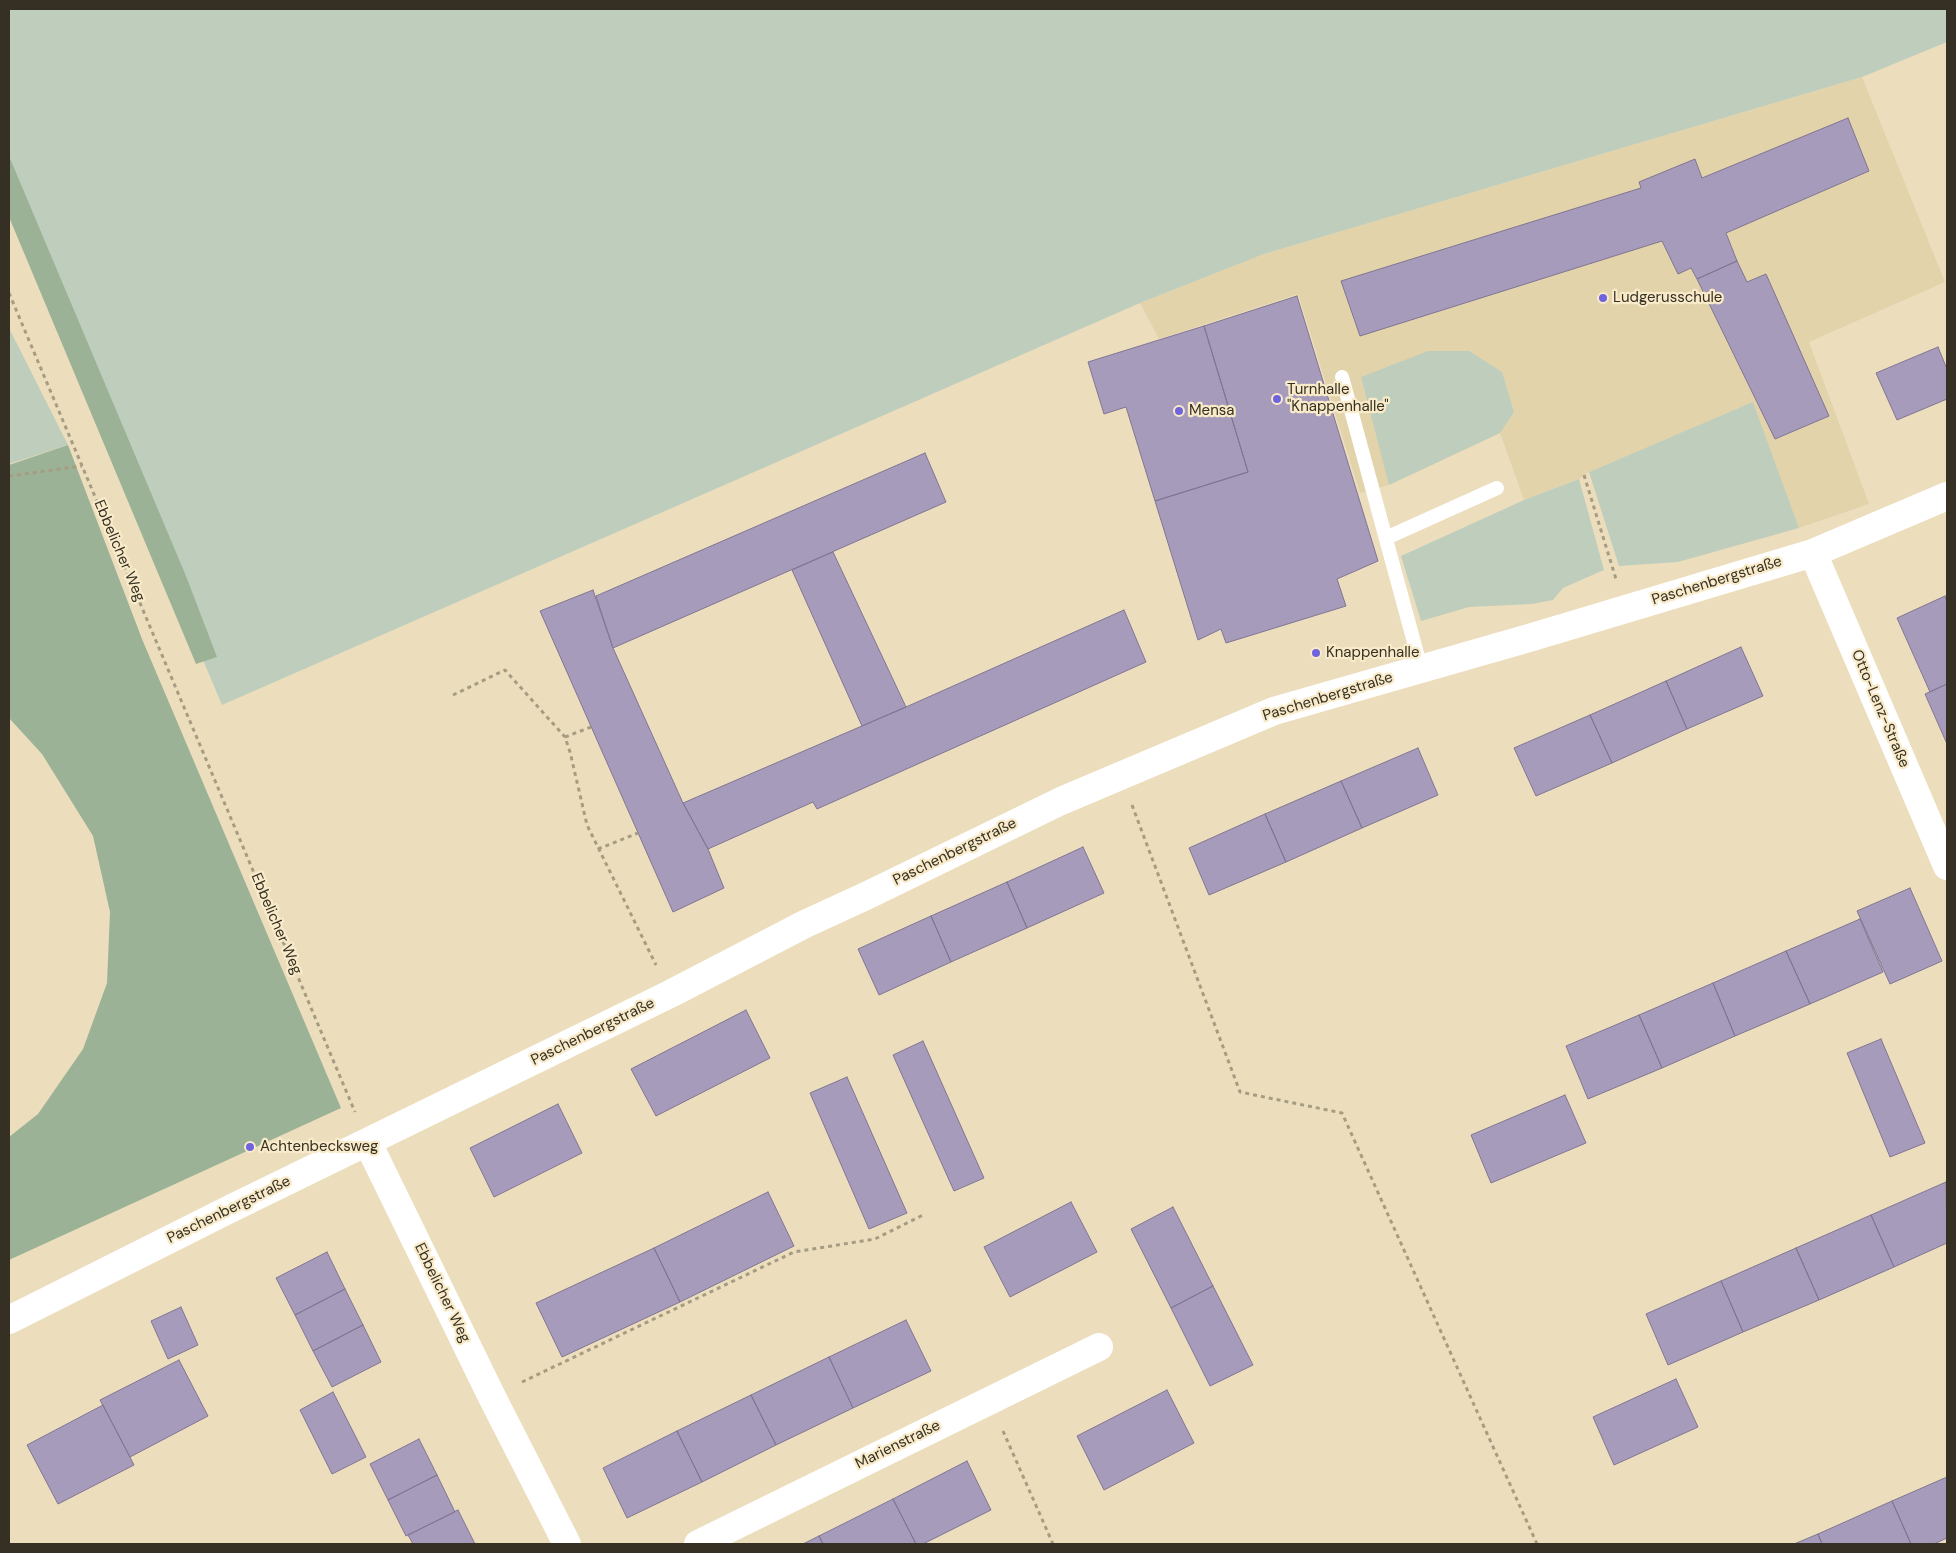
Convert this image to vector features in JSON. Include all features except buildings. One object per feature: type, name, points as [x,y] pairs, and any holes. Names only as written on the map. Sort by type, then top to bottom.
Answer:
[{"type":"street","name":"Paschenbergstraße","points":[[9,1320],[670,994],[804,924],[1061,801],[1274,711],[1813,552],[1947,496]]},
{"type":"street","name":"Otto-Lenz-Straße","points":[[1813,552],[1947,866]]},
{"type":"street","name":"Ebbelicher Weg","points":[[368,1142],[492,1397],[568,1544]]},
{"type":"street","name":"Marienstraße","points":[[698,1544],[1099,1347]]},
{"type":"lane","points":[[1342,377],[1421,668]]},
{"type":"lane","points":[[1386,538],[1497,488]]},
{"type":"path","name":"Ebbelicher Weg","points":[[9,293],[368,1142]]},
{"type":"path","points":[[9,476],[83,466]]},
{"type":"path","points":[[1584,475],[1625,608]]},
{"type":"path","points":[[453,696],[505,670],[565,737],[587,825],[670,994]]},
{"type":"path","points":[[565,737],[591,727]]},
{"type":"path","points":[[1121,776],[1240,1092],[1342,1113],[1537,1544]]},
{"type":"path","points":[[598,849],[638,833]]},
{"type":"path","points":[[492,1397],[794,1252],[875,1239],[923,1215]]},
{"type":"path","points":[[993,1399],[1003,1432],[1053,1544]]},
{"type":"shaded area","name":"Ludgerusschule","points":[[1862,77],[1945,282],[1809,342],[1869,504],[1799,528],[1753,403],[1589,472],[1579,479],[1524,500],[1500,433],[1389,485],[1360,493],[1298,294],[1159,339],[1140,303],[1264,254]]},
{"type":"green space","points":[[9,9],[1947,9],[1947,42],[1862,77],[1264,254],[1140,303],[222,705],[9,202]]},
{"type":"green space","points":[[9,156],[186,576],[217,657],[196,664],[9,217]]},
{"type":"green space","points":[[9,328],[68,445],[9,464]]},
{"type":"green space","points":[[1428,351],[1469,351],[1502,372],[1514,412],[1500,433],[1389,485],[1361,377]]},
{"type":"green space","points":[[1753,402],[1799,528],[1678,562],[1619,566],[1589,472]]},
{"type":"green space","points":[[68,445],[142,639],[341,1108],[9,1260],[9,1137],[38,1114],[83,1049],[107,983],[110,912],[93,836],[42,754],[9,718],[9,465]]},
{"type":"green space","points":[[1579,479],[1604,570],[1563,588],[1553,600],[1532,604],[1469,607],[1421,621],[1401,556],[1524,500]]},
{"type":"place","name":"Ludgerusschule","points":[[1603,298]]},
{"type":"place","name":"Turnhalle \"Knappenhalle\"","points":[[1277,399]]},
{"type":"place","name":"Mensa","points":[[1179,411]]},
{"type":"place","name":"Knappenhalle","points":[[1316,653]]},
{"type":"place","name":"Achtenbecksweg","points":[[250,1147]]}]
